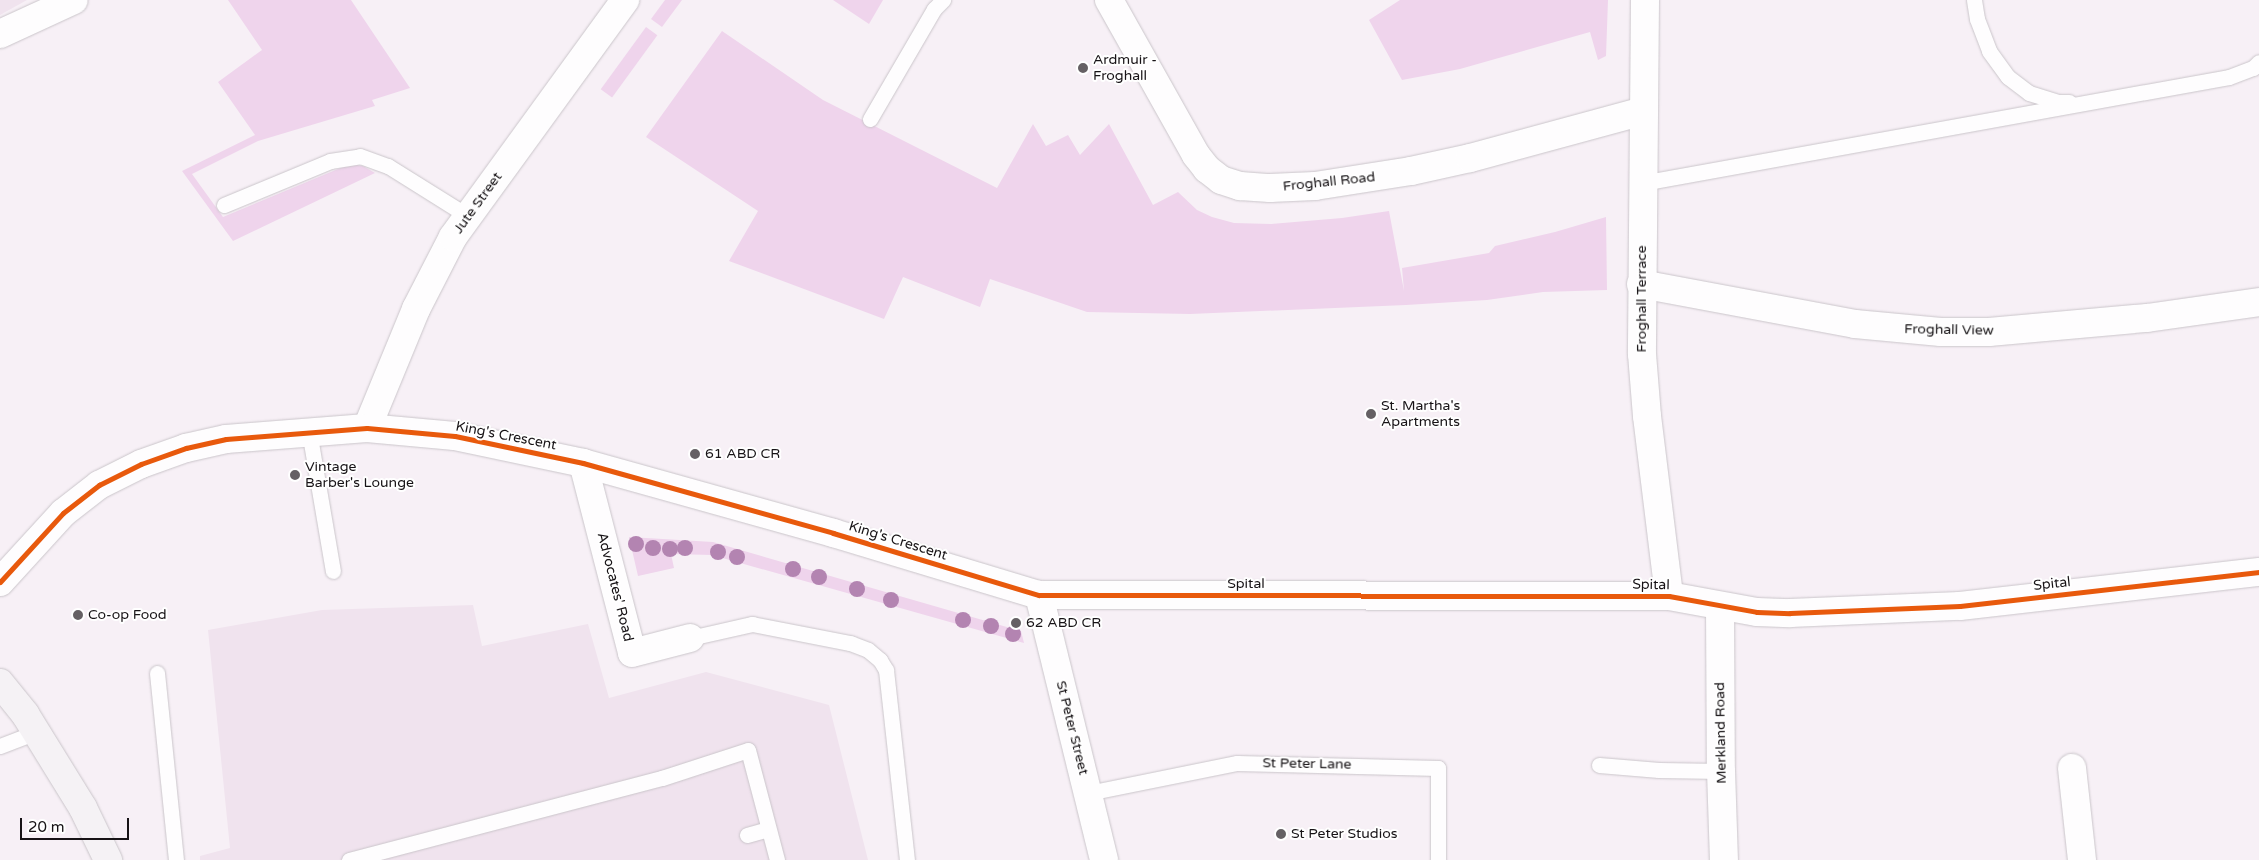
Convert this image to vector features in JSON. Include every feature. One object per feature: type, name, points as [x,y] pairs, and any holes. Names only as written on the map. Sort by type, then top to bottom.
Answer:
[{"type":"main road","points":[[0,683],[30,723],[83,808],[108,860]]},
{"type":"street","points":[[0,34],[74,0]]},
{"type":"street","name":"Froghall Road","points":[[1109,0],[1196,155],[1207,169],[1220,180],[1240,186],[1270,188],[1315,186],[1402,173],[1470,158],[1643,111]]},
{"type":"street","name":"Froghall Terrace","points":[[1645,0],[1642,354],[1646,407],[1670,596]]},
{"type":"street","name":"Jute Street","points":[[367,428],[416,309],[437,266],[468,216],[612,6]]},
{"type":"street","name":"Froghall View","points":[[1642,284],[1855,324],[1940,332],[1989,332],[2147,318],[2259,302]]},
{"type":"street","name":"King's Crescent","points":[[0,582],[63,513],[99,485],[141,464],[186,448],[226,439],[309,431],[367,428],[455,436],[583,463],[833,533],[1039,595]]},
{"type":"street","name":"Advocates' Road","points":[[583,463],[632,653],[690,638]]},
{"type":"street","name":"Spital","points":[[1039,595],[1670,596],[1757,612],[1790,613],[1908,610],[2259,572]]},
{"type":"street","name":"St Peter Street","points":[[1039,595],[1104,860]]},
{"type":"street","name":"Merkland Road","points":[[1720,606],[1721,771],[1724,860]]},
{"type":"street","points":[[2072,768],[2082,860]]},
{"type":"lane","points":[[870,119],[934,9],[942,0]]},
{"type":"lane","points":[[1974,0],[1977,19],[1989,51],[2008,77],[2029,93],[2059,102],[2089,103]]},
{"type":"lane","points":[[1642,183],[2229,77],[2253,68],[2259,62]]},
{"type":"lane","points":[[224,205],[330,161],[360,156],[388,166],[468,216]]},
{"type":"lane","points":[[309,431],[333,571]]},
{"type":"lane","points":[[690,638],[752,624],[850,643],[868,650],[880,660],[886,670],[907,860]]},
{"type":"lane","points":[[157,673],[176,860]]},
{"type":"lane","points":[[0,746],[30,723]]},
{"type":"lane","points":[[349,860],[662,778],[748,750],[776,860]]},
{"type":"lane","name":"St Peter Lane","points":[[1088,793],[1237,763],[1438,768],[1438,860]]},
{"type":"lane","points":[[1599,765],[1659,770],[1721,771]]},
{"type":"lane","points":[[747,835],[768,829]]},
{"type":"shaded area","points":[[0,0],[27,0],[0,15]]},
{"type":"shaded area","points":[[228,0],[351,0],[410,88],[372,100],[375,106],[258,141],[192,174],[223,217],[350,164],[363,166],[375,173],[233,241],[182,171],[255,135],[218,82],[262,50]]},
{"type":"shaded area","points":[[665,0],[682,0],[662,27],[651,19]]},
{"type":"shaded area","points":[[833,0],[883,0],[869,24]]},
{"type":"shaded area","points":[[1400,0],[1608,0],[1606,56],[1598,60],[1590,32],[1460,69],[1402,80],[1369,20]]},
{"type":"shaded area","points":[[646,27],[657,35],[612,98],[601,89]]},
{"type":"shaded area","points":[[722,31],[823,100],[997,188],[1033,124],[1046,146],[1068,135],[1080,155],[1109,124],[1153,205],[1178,192],[1197,210],[1212,217],[1234,223],[1271,224],[1342,218],[1389,211],[1404,291],[1402,268],[1489,253],[1495,246],[1555,232],[1606,217],[1607,290],[1543,292],[1487,300],[1406,305],[1190,314],[1087,312],[990,279],[980,307],[903,277],[884,319],[729,261],[758,211],[646,137]]},
{"type":"shaded area","points":[[629,537],[713,542],[1021,631],[1024,643],[712,555],[671,554],[674,568],[638,576]]},
{"type":"shaded area","points":[[473,605],[482,646],[588,624],[609,698],[706,672],[829,705],[868,860],[200,860],[200,856],[230,848],[208,630],[322,610]]},
{"type":"cycle path","points":[[0,582],[63,513],[99,485],[141,464],[186,448],[226,439],[367,428],[455,436],[583,463],[833,533],[1039,595],[1669,596],[1757,612],[1790,613],[1960,606],[2259,572]]},
{"type":"place","name":"Ardmuir - Froghall","points":[[1083,68]]},
{"type":"place","name":"St. Martha's Apartments","points":[[1371,414]]},
{"type":"place","name":"61 ABD CR","points":[[695,454]]},
{"type":"place","name":"Vintage Barber's Lounge","points":[[295,475]]},
{"type":"place","name":"Co-op Food","points":[[78,615]]},
{"type":"place","name":"62 ABD CR","points":[[1016,623]]},
{"type":"place","name":"St Peter Studios","points":[[1281,834]]}]
